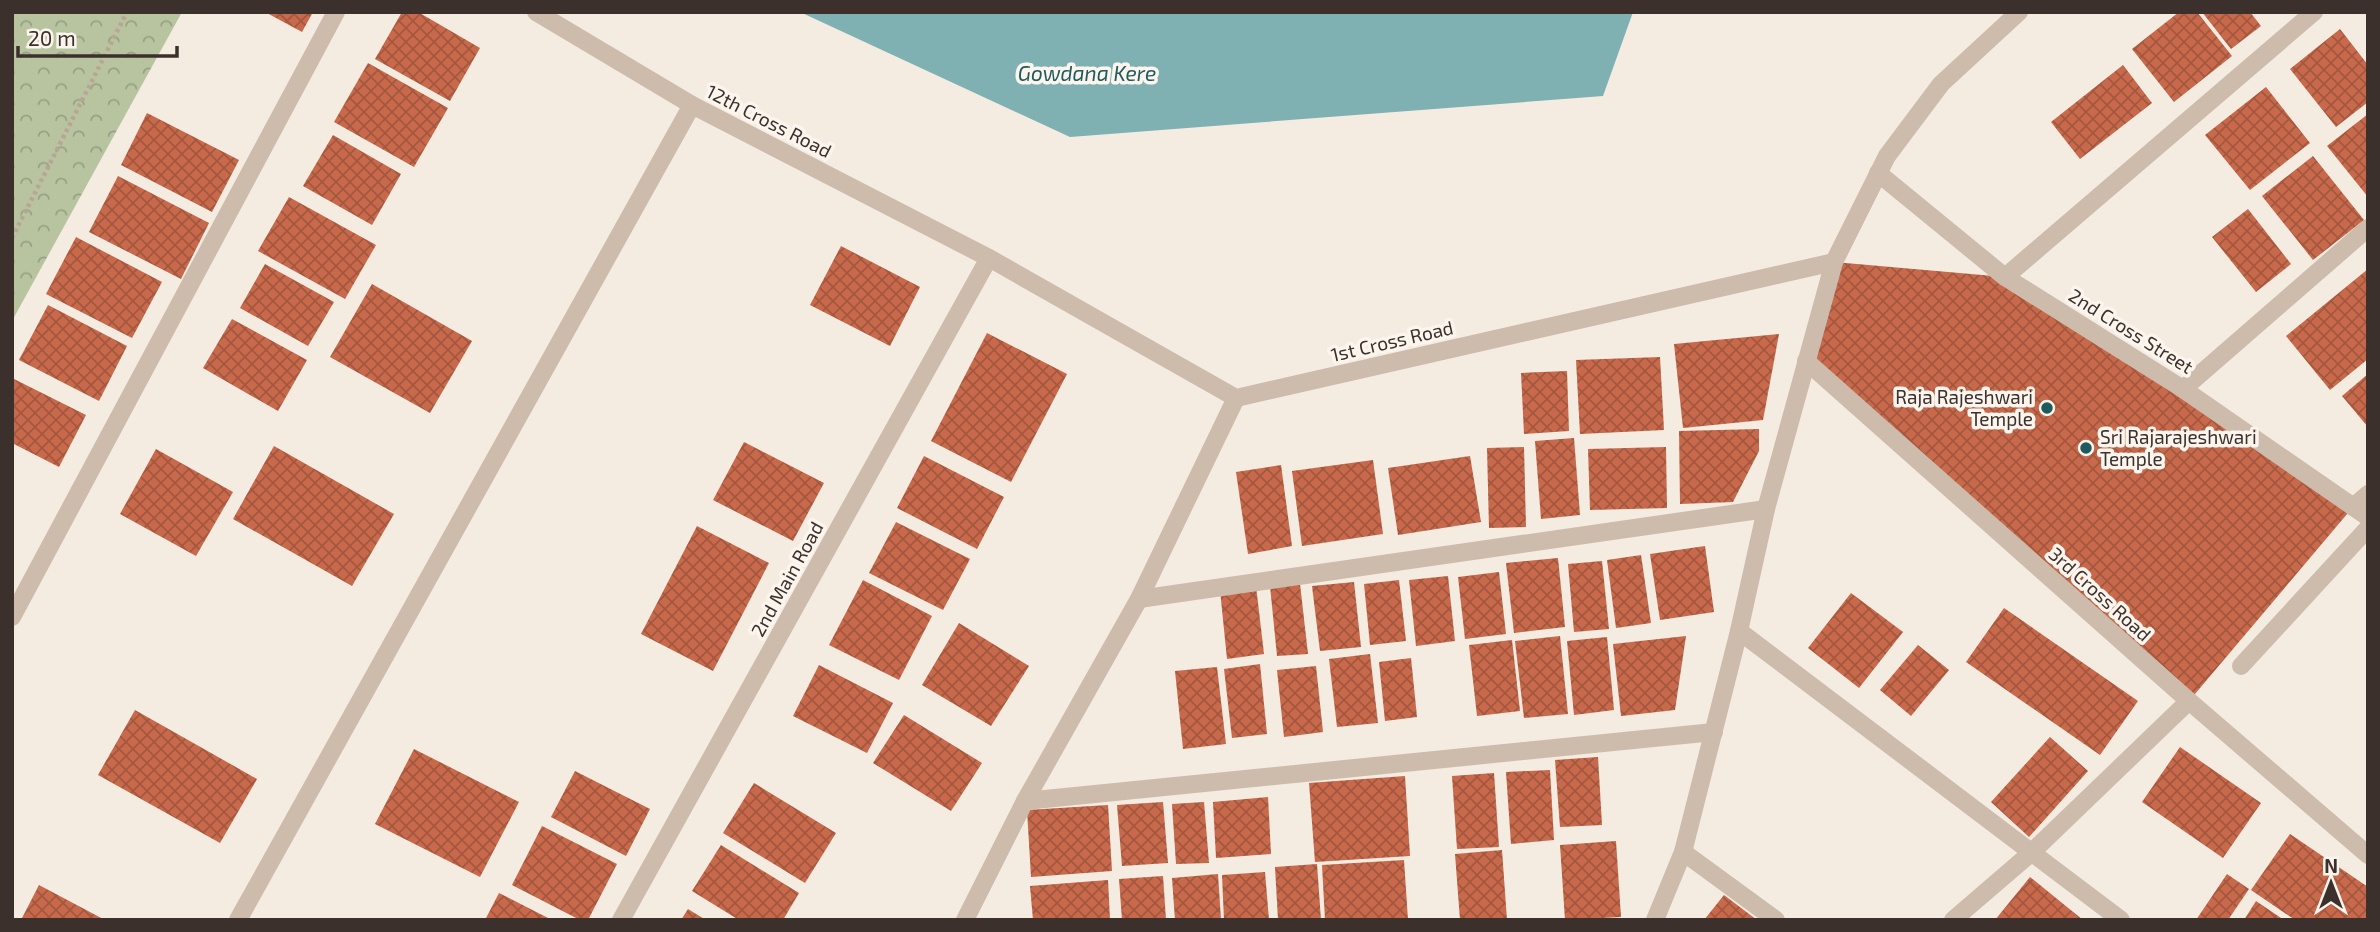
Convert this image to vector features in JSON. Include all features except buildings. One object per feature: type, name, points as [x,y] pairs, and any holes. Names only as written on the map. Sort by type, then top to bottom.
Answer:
[{"type":"street","points":[[12,617],[337,12]]},
{"type":"street","name":"12th Cross Road","points":[[536,12],[692,105],[989,258]]},
{"type":"street","points":[[1655,920],[1683,852],[1740,631],[1766,509],[1834,262],[1887,156],[1941,84],[2020,12]]},
{"type":"street","points":[[2005,277],[2314,12]]},
{"type":"street","points":[[238,920],[692,105]]},
{"type":"street","name":"2nd Cross Street","points":[[1878,173],[2005,277],[2183,389],[2360,512]]},
{"type":"street","points":[[2183,389],[2368,228]]},
{"type":"street","points":[[965,920],[1025,801],[1139,599],[1236,398],[989,258]]},
{"type":"street","name":"2nd Main Road","points":[[621,920],[989,258]]},
{"type":"street","name":"1st Cross Road","points":[[1236,398],[1834,262]]},
{"type":"street","name":"3rd Cross Road","points":[[1805,361],[2189,701],[2368,855]]},
{"type":"street","points":[[2360,512],[2368,494]]},
{"type":"street","points":[[1139,599],[1766,509]]},
{"type":"street","points":[[2241,666],[2368,528]]},
{"type":"street","points":[[1740,631],[2121,920]]},
{"type":"street","points":[[1953,920],[2032,852],[2189,701]]},
{"type":"street","points":[[1025,801],[1714,732]]},
{"type":"street","points":[[1683,852],[1776,920]]},
{"type":"path","points":[[12,238],[127,12]]},
{"type":"green space","points":[[12,12],[182,12],[12,321]]},
{"type":"water","name":"Gowdana Kere","points":[[800,12],[1633,12],[1603,96],[1070,137]]},
{"type":"place","name":"Raja Rajeshwari Temple","points":[[2047,408]]},
{"type":"place","name":"Sri Rajarajeshwari Temple","points":[[2086,448]]}]
